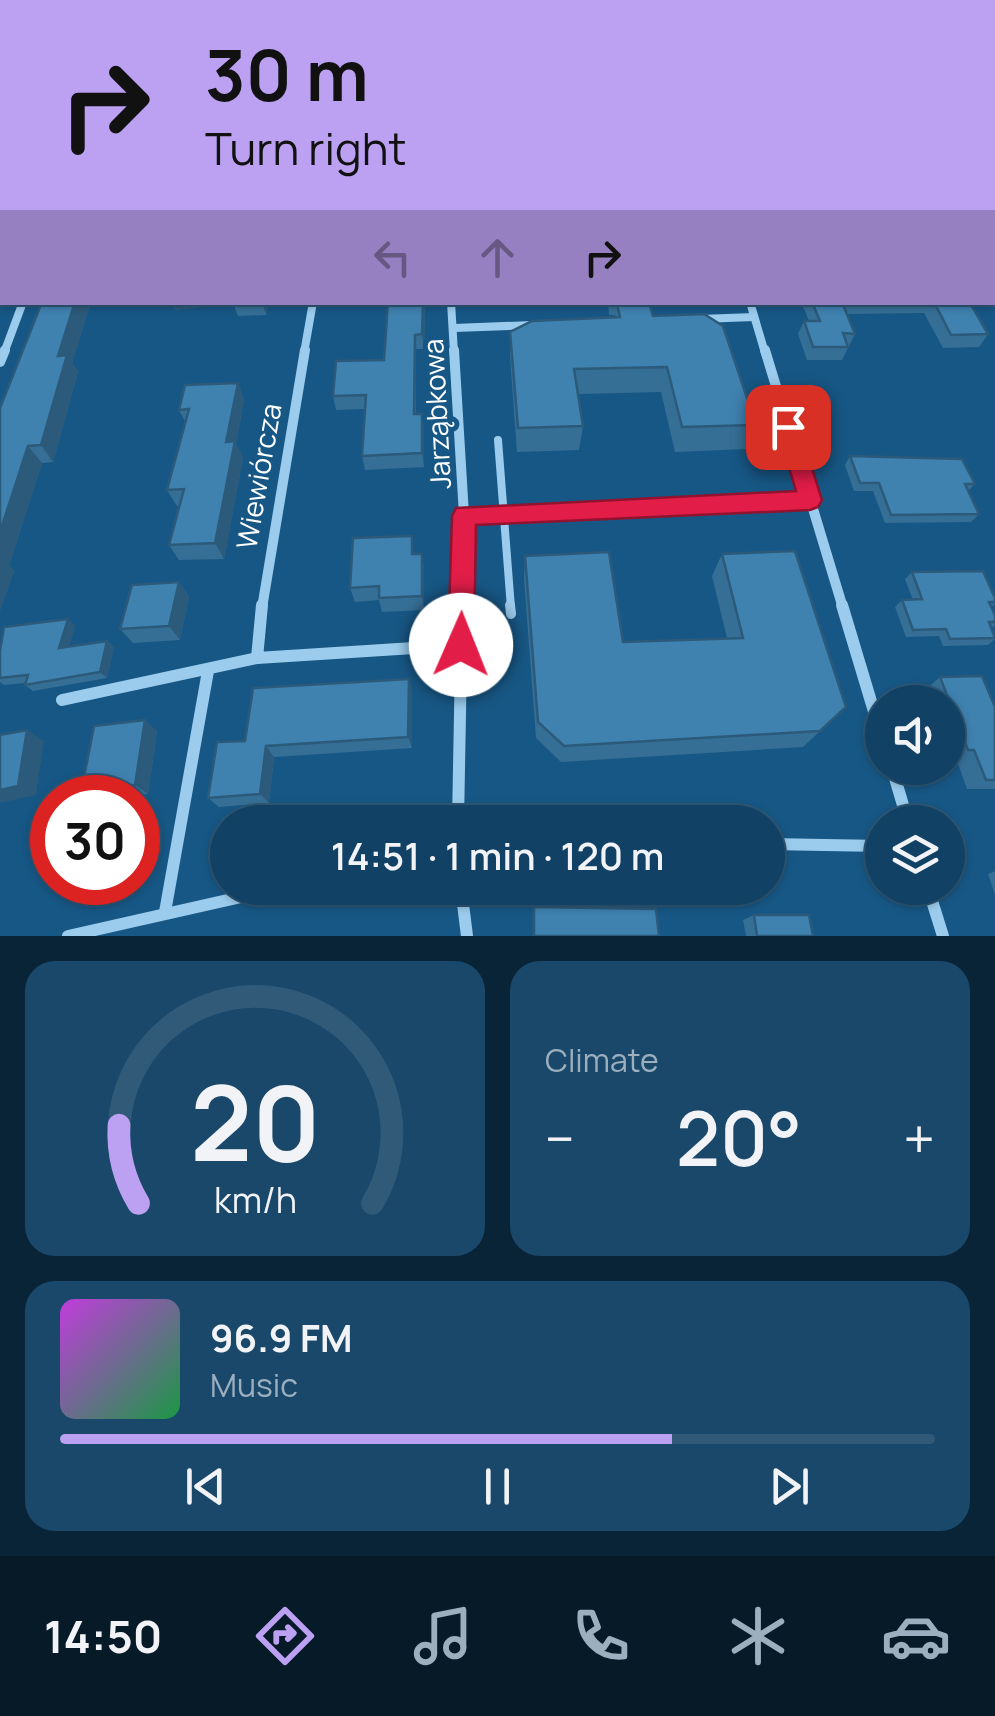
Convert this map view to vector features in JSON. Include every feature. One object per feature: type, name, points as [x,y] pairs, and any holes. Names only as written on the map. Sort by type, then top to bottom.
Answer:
[{"type":"street","points":[[0,362],[22,305]]},
{"type":"street","name":"Wiewiórcza","points":[[257,658],[264,588],[312,305]]},
{"type":"street","name":"Jarząbkowa","points":[[450,305],[464,516],[458,805]]},
{"type":"street","points":[[751,305],[866,685]]},
{"type":"street","points":[[679,320],[754,317]]},
{"type":"street","points":[[454,328],[548,325]]},
{"type":"street","points":[[62,700],[257,658],[461,645]]},
{"type":"street","points":[[165,912],[208,671]]},
{"type":"street","points":[[785,844],[865,846]]},
{"type":"street","points":[[68,936],[210,903]]},
{"type":"street","points":[[463,905],[467,936]]},
{"type":"street","points":[[933,905],[943,936]]},
{"type":"lane","points":[[498,440],[510,614]]},
{"type":"lane","points":[[464,516],[810,500]]},
{"type":"building","points":[[41,305],[74,305],[58,356],[67,355],[41,445],[28,446],[0,532],[0,408]]},
{"type":"building","points":[[388,305],[423,305],[422,334],[415,335],[414,414],[422,414],[422,453],[362,456],[366,395],[333,396],[336,361],[384,360]]},
{"type":"building","points":[[617,305],[650,305],[653,316],[704,314],[723,326],[756,425],[682,427],[667,367],[574,369],[583,426],[518,428],[510,332],[532,321],[620,317]]},
{"type":"building","points":[[813,305],[843,305],[855,334],[843,333],[848,347],[813,347],[804,321],[820,321]]},
{"type":"building","points":[[936,305],[971,305],[988,334],[951,335]]},
{"type":"building","points":[[238,383],[226,442],[235,441],[215,543],[169,545],[184,489],[167,490],[189,409],[179,410],[185,385]]},
{"type":"building","points":[[850,456],[962,459],[975,484],[965,484],[979,514],[891,515],[879,483],[860,483]]},
{"type":"building","points":[[412,536],[412,554],[422,554],[422,596],[379,598],[379,586],[350,588],[353,538]]},
{"type":"building","points":[[795,551],[846,707],[820,731],[564,746],[538,722],[525,556],[609,552],[623,642],[743,638],[722,554]]},
{"type":"building","points":[[983,571],[995,598],[995,602],[989,602],[995,622],[989,622],[995,638],[950,639],[946,629],[913,630],[902,600],[922,599],[912,572]]},
{"type":"building","points":[[179,582],[169,626],[120,629],[132,585]]},
{"type":"building","points":[[68,619],[59,648],[107,641],[100,672],[25,685],[28,675],[0,678],[4,627]]},
{"type":"building","points":[[982,676],[995,707],[995,780],[986,780],[974,750],[968,750],[965,742],[965,685],[943,685],[940,677]]},
{"type":"building","points":[[409,679],[408,737],[266,746],[260,794],[208,798],[217,742],[245,741],[253,688]]},
{"type":"building","points":[[145,720],[137,775],[84,775],[94,726]]},
{"type":"building","points":[[27,730],[18,786],[0,790],[0,735]]},
{"type":"building","points":[[534,907],[656,909],[659,936],[534,936]]},
{"type":"building","points":[[754,915],[809,915],[813,936],[757,936]]},
{"type":"route","points":[[461,645],[464,516],[810,500],[788,427]]}]
